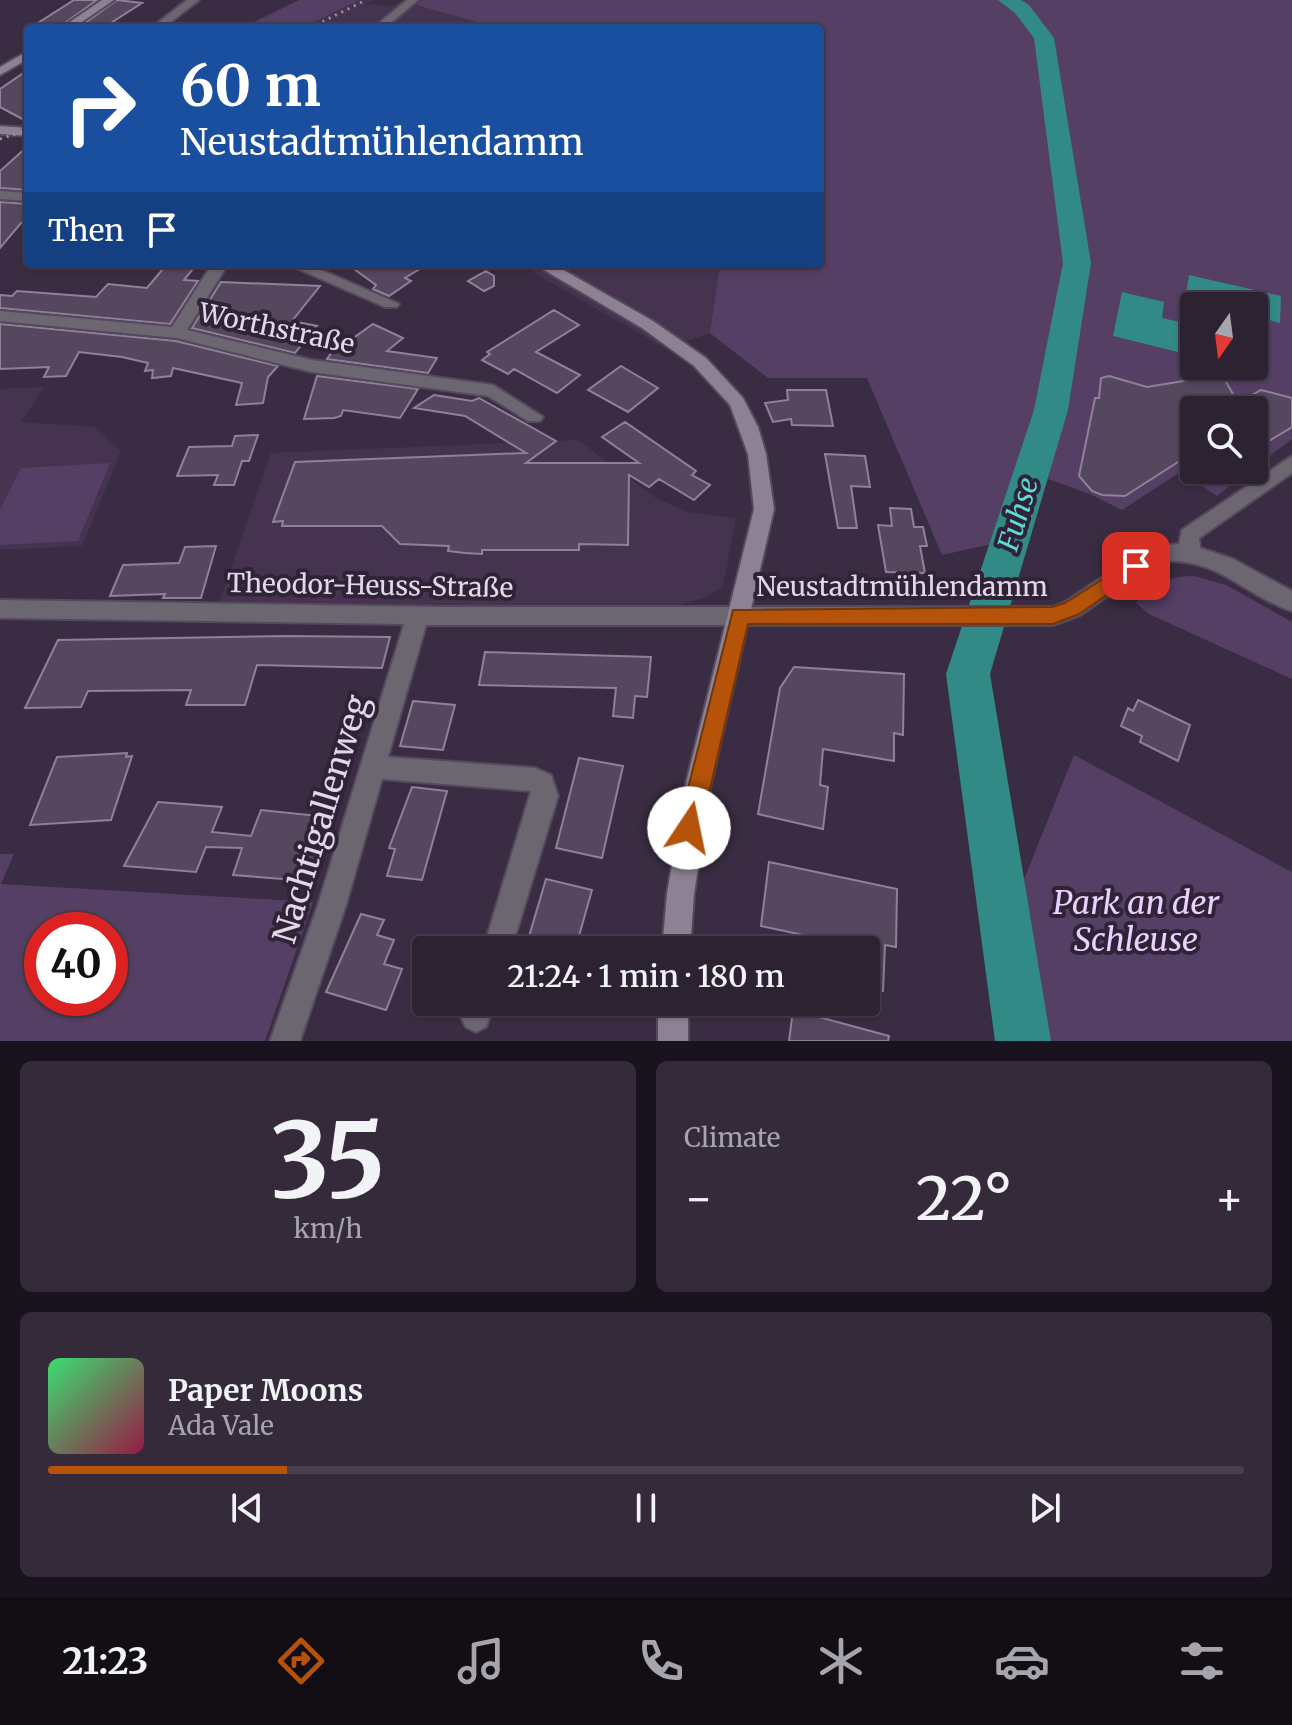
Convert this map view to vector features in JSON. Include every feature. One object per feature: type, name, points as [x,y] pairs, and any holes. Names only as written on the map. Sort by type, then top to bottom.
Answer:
[{"type":"street","points":[[72,24],[109,0]]},
{"type":"street","points":[[161,24],[194,0]]},
{"type":"street","points":[[383,24],[413,0]]},
{"type":"street","points":[[0,72],[24,57]]},
{"type":"street","points":[[0,130],[24,132]]},
{"type":"street","points":[[0,214],[14,196]]},
{"type":"street","points":[[177,333],[218,268]]},
{"type":"street","points":[[305,268],[391,304]]},
{"type":"street","points":[[549,268],[649,327],[703,366],[737,402],[755,445],[764,509],[697,788],[685,853],[677,936]]},
{"type":"street","name":"Worthstraße","points":[[0,316],[177,333],[312,366],[493,391],[534,417]]},
{"type":"street","points":[[1292,463],[1189,535],[1190,553],[1216,560],[1292,602]]},
{"type":"street","name":"Neustadtmühlendamm","points":[[740,615],[1053,616],[1072,609],[1154,553],[1190,553]]},
{"type":"street","name":"Theodor-Heuss-Straße","points":[[0,609],[418,615],[740,615]]},
{"type":"street","name":"Nachtigallenweg","points":[[285,1041],[332,905],[418,615]]},
{"type":"street","points":[[373,767],[542,783],[545,796],[501,936]]},
{"type":"street","points":[[673,1016],[673,1041]]},
{"type":"shaded area","points":[[359,0],[373,0],[363,7],[373,4],[391,6],[403,1],[481,24],[310,24]]},
{"type":"shaded area","points":[[526,268],[719,268],[710,333],[666,349]]},
{"type":"shaded area","points":[[1189,275],[1263,292],[1186,292]]},
{"type":"shaded area","points":[[1122,292],[1164,302],[1162,318],[1180,322],[1180,353],[1113,336]]},
{"type":"shaded area","points":[[1268,293],[1281,296],[1280,323],[1268,320]]},
{"type":"shaded area","points":[[44,387],[21,422],[94,427],[121,451],[82,546],[0,550],[0,389]]},
{"type":"shaded area","points":[[578,440],[656,498],[687,512],[736,518],[723,587],[703,598],[669,608],[219,603],[271,453]]},
{"type":"green space","points":[[299,0],[359,0],[310,24],[250,24]]},
{"type":"green space","points":[[421,0],[1292,0],[1292,439],[1268,457],[1268,396],[1180,396],[1180,472],[1122,510],[1090,494],[1040,476],[1022,537],[942,555],[867,378],[768,378],[710,333],[719,268],[824,268],[824,24],[483,24],[416,5]]},
{"type":"green space","points":[[110,463],[78,541],[0,545],[0,509],[21,468]]},
{"type":"green space","points":[[1198,484],[1233,484],[1217,496]]},
{"type":"green space","points":[[1194,576],[1226,585],[1292,622],[1292,679],[1149,614],[1136,603],[1161,582]]},
{"type":"green space","name":"Park an der Schleuse","points":[[1074,755],[1292,872],[1292,1041],[1037,1041],[1009,881],[1023,882]]},
{"type":"green space","points":[[0,854],[14,854],[1,884],[313,902],[265,1041],[0,1041]]},
{"type":"building","points":[[74,0],[97,0],[64,24],[36,24]]},
{"type":"building","points":[[117,0],[142,3],[109,24],[84,24]]},
{"type":"building","points":[[24,73],[24,120],[0,107],[0,89]]},
{"type":"building","points":[[24,150],[24,190],[0,188],[0,171]]},
{"type":"building","points":[[0,202],[24,204],[24,223],[0,248]]},
{"type":"building","points":[[164,268],[194,268],[184,280],[198,281],[170,324],[0,308],[0,295],[12,296],[17,291],[96,297],[108,284],[147,288]]},
{"type":"building","points":[[353,268],[421,268],[405,278],[411,281],[389,296],[373,289],[376,285]]},
{"type":"building","points":[[486,271],[494,276],[494,286],[484,291],[468,281]]},
{"type":"building","points":[[221,282],[320,286],[292,321],[317,326],[295,353],[192,328]]},
{"type":"building","points":[[554,310],[579,325],[536,352],[580,375],[557,393],[514,369],[508,374],[482,360],[490,354],[487,352]]},
{"type":"building","points":[[0,324],[176,341],[278,366],[268,377],[263,403],[236,405],[242,383],[173,368],[171,376],[152,378],[153,370],[145,371],[148,363],[122,357],[79,352],[66,376],[44,377],[49,367],[0,369]]},
{"type":"building","points":[[373,324],[403,338],[387,351],[437,358],[428,373],[327,359],[336,346],[342,346]]},
{"type":"building","points":[[621,366],[658,388],[628,412],[588,390]]},
{"type":"building","points":[[317,376],[418,389],[400,418],[343,410],[341,416],[334,418],[304,419]]},
{"type":"building","points":[[1109,376],[1147,387],[1190,380],[1225,380],[1234,396],[1180,396],[1180,463],[1125,496],[1102,495],[1092,491],[1079,476],[1095,398],[1099,398],[1101,378]]},
{"type":"building","points":[[787,390],[826,390],[833,426],[792,425],[791,419],[773,422],[765,403],[788,400]]},
{"type":"building","points":[[1261,390],[1292,398],[1292,427],[1268,442],[1268,396],[1250,396]]},
{"type":"building","points":[[434,395],[472,401],[479,398],[556,441],[526,463],[639,463],[602,437],[625,422],[696,471],[692,475],[710,485],[694,500],[659,479],[649,487],[629,475],[628,545],[579,544],[579,550],[482,550],[482,554],[465,553],[448,551],[449,546],[400,544],[382,526],[282,526],[283,521],[273,522],[295,462],[526,453],[465,416],[414,408]]},
{"type":"building","points":[[258,435],[249,461],[242,461],[234,485],[214,485],[218,475],[177,476],[189,447],[232,446],[235,436]]},
{"type":"building","points":[[825,454],[865,456],[870,487],[851,486],[857,528],[838,528]]},
{"type":"building","points":[[890,508],[911,509],[914,527],[923,527],[927,546],[920,546],[925,573],[886,572],[878,525],[892,526]]},
{"type":"building","points":[[216,546],[201,598],[163,598],[165,594],[110,596],[123,565],[179,563],[185,547]]},
{"type":"building","points":[[390,637],[382,668],[257,665],[245,705],[186,705],[191,690],[88,691],[81,707],[25,708],[58,640]]},
{"type":"building","points":[[485,652],[651,657],[647,697],[635,696],[633,718],[613,716],[616,688],[479,685]]},
{"type":"building","points":[[794,667],[904,674],[903,735],[894,733],[894,761],[823,749],[820,785],[828,787],[823,829],[758,814],[780,688]]},
{"type":"building","points":[[1138,700],[1190,725],[1178,761],[1140,742],[1142,736],[1121,726],[1128,708],[1133,711]]},
{"type":"building","points":[[413,701],[455,705],[443,750],[400,746]]},
{"type":"building","points":[[127,753],[126,757],[132,756],[111,820],[30,825],[57,757]]},
{"type":"building","points":[[579,758],[623,766],[602,858],[556,848]]},
{"type":"building","points":[[412,787],[447,791],[422,880],[387,876],[395,849],[389,848]]},
{"type":"building","points":[[158,802],[222,807],[212,832],[251,836],[261,810],[319,816],[309,847],[318,847],[308,881],[233,875],[242,848],[206,847],[196,872],[124,866]]},
{"type":"building","points":[[769,862],[897,889],[896,947],[885,945],[883,991],[880,990],[880,936],[808,936],[761,926]]},
{"type":"building","points":[[546,879],[592,890],[579,936],[529,936]]},
{"type":"building","points":[[361,914],[384,920],[377,935],[394,940],[384,964],[402,969],[386,1010],[326,992]]},
{"type":"building","points":[[792,1016],[815,1016],[889,1036],[888,1041],[789,1041]]},
{"type":"waterway","name":"Fuhse","points":[[1008,0],[1022,9],[1044,38],[1077,263],[1051,410],[968,674],[1023,1041]]},
{"type":"railway","points":[[318,24],[366,0]]},
{"type":"railway","points":[[0,139],[24,131]]},
{"type":"route","points":[[689,828],[740,615],[1053,616],[1072,609],[1136,566]]}]
